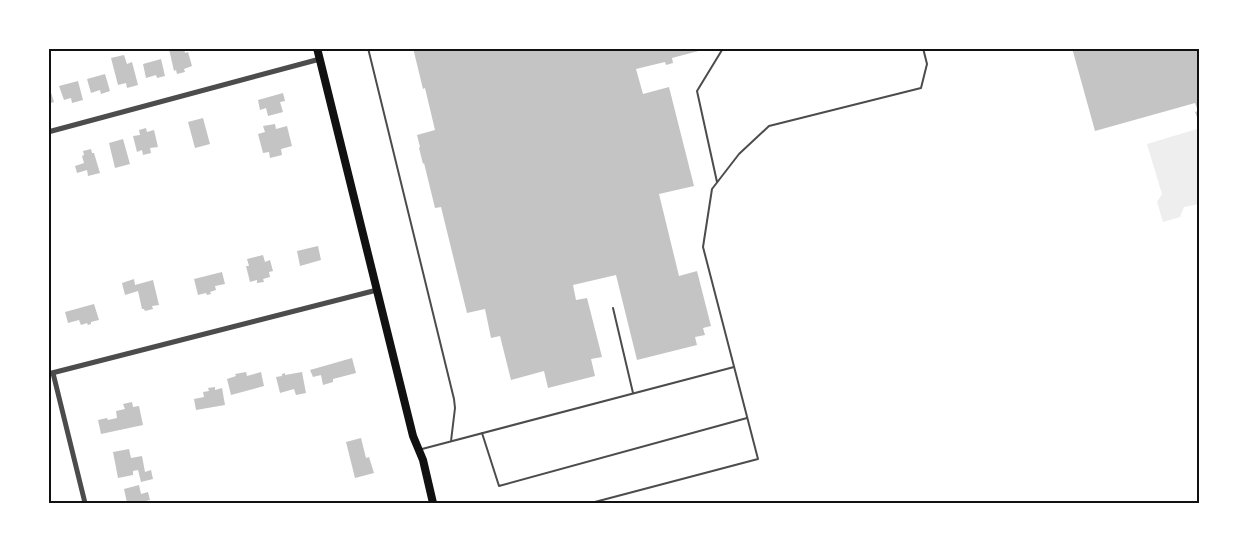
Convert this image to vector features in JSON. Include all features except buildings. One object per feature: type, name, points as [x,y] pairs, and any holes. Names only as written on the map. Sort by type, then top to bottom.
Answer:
[{"type":"main road","points":[[317,48],[413,436],[423,459],[434,503]]},
{"type":"street","points":[[48,132],[320,59]]},
{"type":"street","points":[[85,503],[51,374],[377,290]]},
{"type":"lane","points":[[368,48],[454,399],[451,441]]},
{"type":"lane","points":[[717,182],[697,91],[722,48]]},
{"type":"lane","points":[[591,503],[758,459],[703,247],[712,189],[739,154],[769,126],[921,88],[927,64],[923,48]]},
{"type":"lane","points":[[612,308],[633,393]]},
{"type":"lane","points":[[419,450],[734,367]]},
{"type":"lane","points":[[482,433],[499,486],[747,418]]},
{"type":"shaded area","points":[[1197,129],[1199,134],[1199,204],[1184,207],[1180,217],[1163,222],[1157,202],[1162,194],[1147,144]]}]
